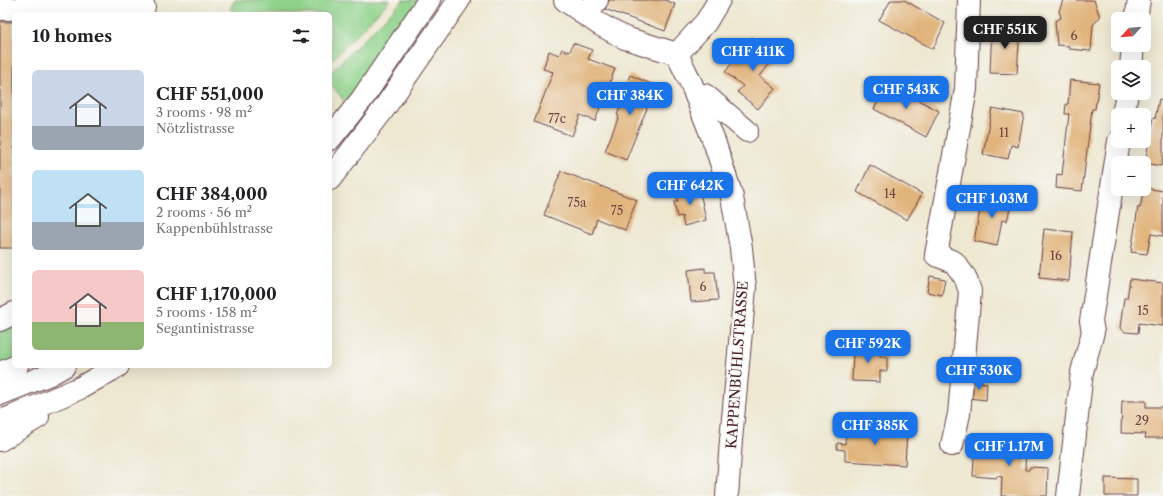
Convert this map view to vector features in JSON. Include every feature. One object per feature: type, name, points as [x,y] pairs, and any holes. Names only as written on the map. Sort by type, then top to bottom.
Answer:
[{"type":"street","points":[[332,137],[362,99],[429,0]]},
{"type":"street","points":[[332,175],[383,110],[459,0]]},
{"type":"street","points":[[566,0],[596,17],[625,38],[677,54],[706,22],[719,0]]},
{"type":"street","points":[[704,0],[706,22]]},
{"type":"street","points":[[952,445],[959,414],[970,291],[965,277],[954,262],[936,255],[966,89],[969,0]]},
{"type":"street","points":[[1137,12],[1139,0]]},
{"type":"street","points":[[0,9],[144,7]]},
{"type":"street","name":"KAPPENBÜHLSTRASSE","points":[[677,54],[691,83],[715,144],[732,197],[741,248],[745,288],[727,496]]},
{"type":"street","points":[[696,96],[705,95],[747,131]]},
{"type":"street","points":[[1068,496],[1082,372],[1093,332],[1091,321],[1118,148]]},
{"type":"street","points":[[0,320],[12,314]]},
{"type":"street","points":[[0,373],[12,368]]},
{"type":"street","points":[[0,394],[50,374],[60,368]]},
{"type":"street","points":[[0,440],[32,421],[80,388],[115,368]]},
{"type":"street","points":[[0,421],[80,388]]},
{"type":"green space","points":[[235,0],[390,0],[332,60],[332,12],[235,12],[230,9]]},
{"type":"green space","points":[[403,0],[418,0],[345,102],[332,86],[332,71]]},
{"type":"green space","points":[[12,324],[12,361],[0,364],[0,330]]},
{"type":"building","points":[[609,0],[665,0],[675,4],[665,31],[605,9]]},
{"type":"building","points":[[891,0],[904,0],[945,23],[933,49],[879,20]]},
{"type":"building","points":[[1063,0],[1094,0],[1100,17],[1093,25],[1091,51],[1069,49],[1069,46],[1057,45],[1055,21],[1061,18],[1059,11]]},
{"type":"building","points":[[0,22],[12,22],[12,248],[0,248]]},
{"type":"building","points":[[992,25],[1020,27],[1017,74],[990,73]]},
{"type":"building","points":[[752,37],[776,55],[760,76],[775,88],[758,109],[737,92],[743,86],[725,72]]},
{"type":"building","points":[[573,43],[592,50],[588,59],[615,69],[595,121],[580,115],[572,136],[534,122],[553,72],[543,69],[549,51],[559,55],[562,49],[570,52]]},
{"type":"building","points":[[630,75],[656,86],[626,160],[605,151],[619,116],[617,115],[622,103],[625,104],[627,99],[621,96]]},
{"type":"building","points":[[1070,80],[1099,83],[1095,109],[1092,109],[1082,191],[1056,188],[1057,174],[1062,175],[1069,114],[1065,114],[1066,104],[1068,104]]},
{"type":"building","points":[[887,83],[939,111],[926,137],[874,109]]},
{"type":"building","points":[[1159,99],[1163,100],[1163,156],[1161,166],[1151,164],[1151,156],[1146,156],[1148,148],[1151,148],[1151,129],[1153,118],[1155,119]]},
{"type":"building","points":[[992,108],[1024,114],[1018,147],[1011,145],[1008,159],[983,154]]},
{"type":"building","points":[[870,165],[922,194],[907,220],[857,192]]},
{"type":"building","points":[[561,171],[637,200],[625,230],[597,219],[592,234],[544,215]]},
{"type":"building","points":[[699,187],[706,220],[684,226],[682,216],[677,217],[674,202],[678,202],[675,192]]},
{"type":"building","points":[[1151,189],[1163,191],[1163,236],[1151,234],[1147,254],[1131,252],[1138,207],[1140,208],[1142,196],[1151,196]]},
{"type":"building","points":[[983,194],[1012,200],[1007,221],[1002,220],[997,246],[974,241]]},
{"type":"building","points":[[1044,229],[1073,232],[1069,281],[1039,278]]},
{"type":"building","points":[[705,268],[705,272],[715,272],[718,300],[691,302],[688,270]]},
{"type":"building","points":[[930,276],[945,279],[942,295],[927,292]]},
{"type":"building","points":[[1130,279],[1163,283],[1163,326],[1139,323],[1138,333],[1125,332],[1120,328],[1124,298],[1127,298]]},
{"type":"building","points":[[853,346],[881,347],[880,357],[887,357],[887,371],[880,371],[880,382],[852,381]]},
{"type":"building","points":[[973,382],[987,383],[986,400],[968,398],[969,392],[973,392]]},
{"type":"building","points":[[1122,401],[1146,401],[1146,407],[1163,407],[1163,438],[1145,438],[1146,434],[1121,433]]},
{"type":"building","points":[[846,428],[907,431],[905,465],[845,461],[845,450],[837,449],[837,443],[845,444]]},
{"type":"building","points":[[975,438],[1026,440],[1025,470],[1029,470],[1030,467],[1048,468],[1047,496],[1001,496],[1002,477],[973,476]]},
{"type":"building","points":[[1105,478],[1137,479],[1137,496],[1105,496]]}]
